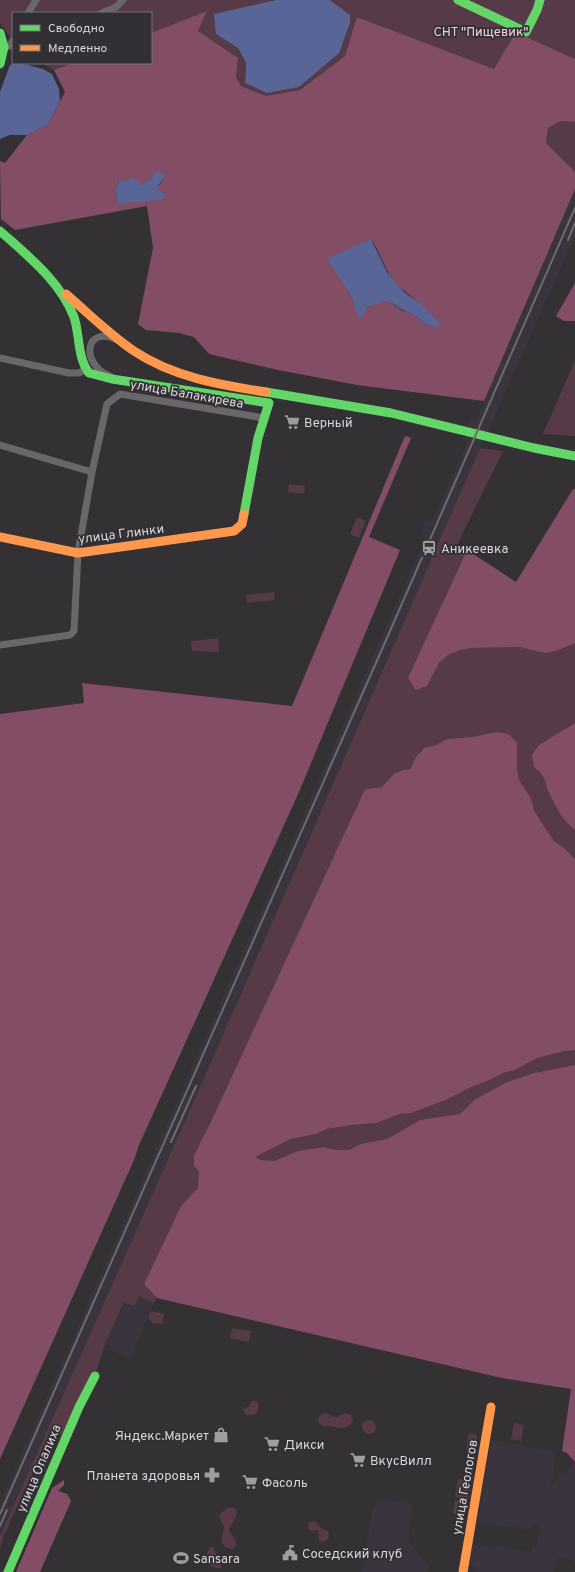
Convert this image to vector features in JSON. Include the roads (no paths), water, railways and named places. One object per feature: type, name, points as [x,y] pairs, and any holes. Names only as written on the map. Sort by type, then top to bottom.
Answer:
[{"type":"street","points":[[29,12],[36,0]]},
{"type":"street","points":[[104,12],[116,7],[123,0]]},
{"type":"street","points":[[458,0],[526,32],[537,10],[540,0]]},
{"type":"street","points":[[0,33],[4,48],[0,64]]},
{"type":"street","points":[[4,48],[10,46],[12,42]]},
{"type":"street","points":[[0,231],[50,279],[122,342],[134,351],[161,366],[186,376],[216,384],[349,406],[439,424],[534,448],[575,456]]},
{"type":"street","points":[[50,279],[57,287],[70,308],[77,329],[84,365],[86,369],[94,375],[269,403],[264,418]]},
{"type":"street","points":[[120,380],[103,373],[96,368],[92,361],[90,352],[92,342],[98,338],[112,337],[122,342]]},
{"type":"street","points":[[0,358],[69,373],[79,373],[86,369]]},
{"type":"street","name":"улица Балакирева","points":[[0,645],[70,635],[74,631],[78,553],[92,472],[107,404],[120,394],[264,418]]},
{"type":"street","name":"улица Глинки","points":[[0,537],[78,553],[234,531],[242,524],[258,438],[264,418]]},
{"type":"street","points":[[0,445],[92,472]]},
{"type":"street","name":"улица Опалиха","points":[[8,1572],[79,1407],[95,1376]]},
{"type":"street","name":"улица Геологов","points":[[463,1572],[491,1407]]},
{"type":"water","points":[[276,0],[330,0],[350,15],[350,23],[339,53],[299,87],[267,93],[245,83],[246,63],[238,48],[216,34],[214,14]]},
{"type":"water","points":[[24,64],[43,69],[52,74],[59,89],[60,101],[48,124],[27,135],[10,135],[0,139],[0,92],[10,65]]},
{"type":"water","points":[[158,171],[164,174],[158,190],[164,193],[165,196],[163,199],[135,203],[132,201],[120,205],[115,191],[119,180],[125,181],[134,178],[141,185],[152,178],[155,172]]},
{"type":"water","points":[[371,239],[387,272],[395,282],[404,292],[420,303],[441,325],[433,327],[429,326],[414,315],[389,302],[371,305],[366,308],[364,315],[359,319],[350,294],[327,259]]},
{"type":"railway","points":[[0,1514],[575,208]]},
{"type":"railway","points":[[568,240],[575,223]]},
{"type":"railway","points":[[171,1142],[196,1086]]},
{"type":"railway","points":[[0,1526],[7,1510]]},
{"type":"place","name":"Верный","points":[[292,422]]},
{"type":"place","name":"Аникеевка","points":[[429,548]]},
{"type":"place","name":"Яндекс.Маркет","points":[[221,1435]]},
{"type":"place","name":"Дикси","points":[[272,1444]]},
{"type":"place","name":"ВкусВилл","points":[[358,1460]]},
{"type":"place","name":"Планета здоровья","points":[[212,1475]]},
{"type":"place","name":"Фасоль","points":[[250,1482]]},
{"type":"place","name":"Соседский клуб","points":[[290,1553]]},
{"type":"place","name":"Sansara","points":[[181,1558]]},
{"type":"park label","name":"СНТ \"Пищевик\"","points":[[481,31]]}]
